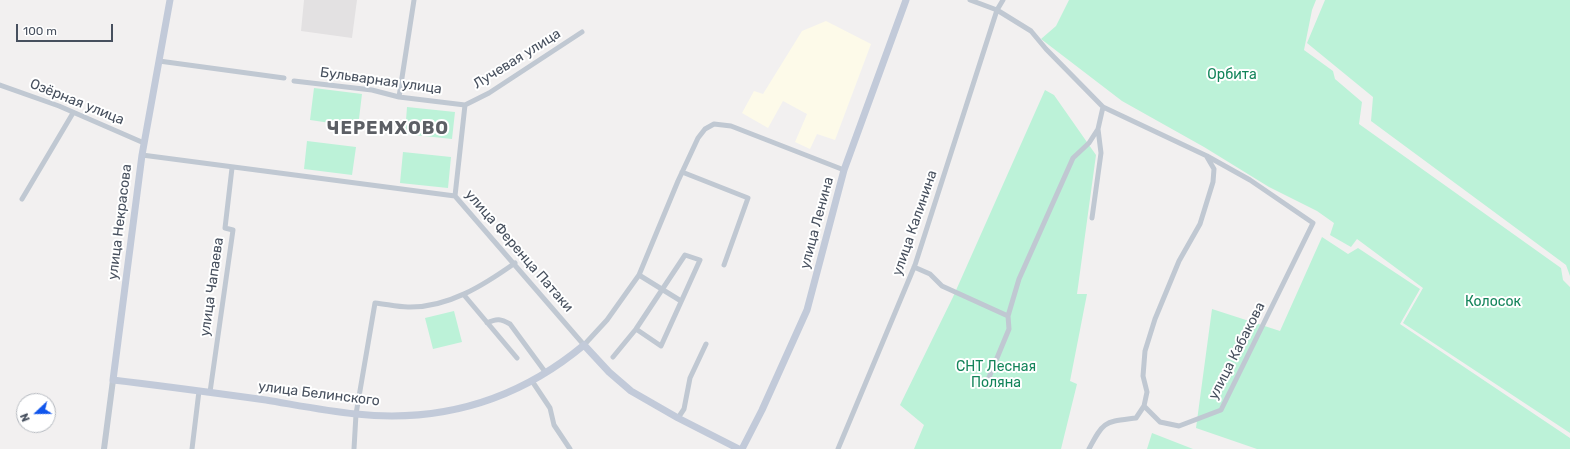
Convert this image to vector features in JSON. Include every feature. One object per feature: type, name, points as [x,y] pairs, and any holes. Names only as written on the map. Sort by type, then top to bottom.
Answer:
[{"type":"main road","name":"улица Некрасова","points":[[114,380],[142,155],[170,0]]},
{"type":"main road","name":"улица Ленина","points":[[742,449],[768,398],[807,310],[844,170],[906,0]]},
{"type":"main road","name":"улица Белинского","points":[[114,380],[210,392],[356,414],[391,416],[455,409],[479,404],[515,390],[532,381],[561,364],[584,345]]},
{"type":"main road","name":"улица Ференца Патаки","points":[[584,345],[609,372],[631,391],[678,418],[739,449]]},
{"type":"street","points":[[399,97],[414,0]]},
{"type":"street","points":[[970,0],[997,10],[1031,31],[1046,49],[1103,107],[1207,156],[1214,169],[1213,182],[1200,224],[1179,261],[1155,319],[1145,351],[1143,376],[1147,392],[1144,406],[1136,418],[1108,421],[1099,429],[1089,449]]},
{"type":"street","name":"улица Калинина","points":[[838,449],[914,267],[997,10],[1003,0]]},
{"type":"street","name":"Лучевая улица","points":[[465,105],[489,93],[582,32]]},
{"type":"street","points":[[159,61],[284,78]]},
{"type":"street","name":"Бульварная улица","points":[[294,81],[372,90],[399,97],[465,105]]},
{"type":"street","name":"Озёрная улица","points":[[0,85],[73,112],[144,143]]},
{"type":"street","points":[[455,196],[465,105]]},
{"type":"street","points":[[1092,218],[1101,154],[1098,129],[1103,107]]},
{"type":"street","points":[[22,199],[73,112]]},
{"type":"street","name":"улица Белинского","points":[[584,345],[607,320],[639,275],[682,172],[698,138],[705,129],[714,124],[731,126],[844,170]]},
{"type":"street","points":[[985,386],[1009,329],[1008,316],[1019,279],[1072,158],[1089,143],[1098,129]]},
{"type":"street","name":"улица Ференца Патаки","points":[[142,155],[232,168],[455,196],[515,263],[584,345]]},
{"type":"street","name":"улица Кабакова","points":[[1144,406],[1160,422],[1179,426],[1221,410],[1313,223],[1250,180],[1207,156]]},
{"type":"street","name":"улица Чапаева","points":[[210,392],[233,230],[225,228],[232,168]]},
{"type":"street","points":[[682,172],[748,198],[724,265]]},
{"type":"street","points":[[612,357],[636,329],[685,255],[700,260],[661,346],[636,329]]},
{"type":"street","points":[[354,449],[356,414],[375,303],[409,307],[432,304],[464,295],[490,281],[515,263]]},
{"type":"street","points":[[914,267],[930,274],[942,286],[1008,316]]},
{"type":"street","points":[[639,275],[681,301]]},
{"type":"street","points":[[464,295],[517,358]]},
{"type":"street","points":[[487,323],[495,319],[502,319],[510,324],[546,373]]},
{"type":"street","points":[[678,418],[684,409],[690,378],[706,344]]},
{"type":"street","name":"улица Некрасова","points":[[104,449],[114,380]]},
{"type":"street","points":[[532,381],[550,408],[554,424],[570,449]]},
{"type":"street","points":[[192,449],[199,391]]},
{"type":"shaded area","points":[[304,0],[357,0],[352,38],[301,31]]},
{"type":"shaded area","points":[[826,21],[871,44],[835,140],[817,134],[810,149],[795,142],[807,114],[783,101],[768,128],[742,113],[754,91],[763,94],[802,31]]},
{"type":"green space","points":[[1069,0],[1316,0],[1312,10],[1304,50],[1333,71],[1335,79],[1362,102],[1359,124],[1561,268],[1563,280],[1570,287],[1570,433],[1403,323],[1423,288],[1357,239],[1351,247],[1330,235],[1334,223],[1317,211],[1269,187],[1204,147],[1122,101],[1041,39],[1056,26]]},
{"type":"green space","points":[[1325,0],[1570,0],[1570,276],[1566,265],[1371,121],[1373,97],[1307,43]]},
{"type":"green space","points":[[314,88],[362,94],[358,127],[310,120]]},
{"type":"green space","name":"СНТ Лесная Поляна","points":[[1045,90],[1054,95],[1096,155],[1077,294],[1087,294],[1070,381],[1077,384],[1061,449],[914,449],[924,425],[900,405],[953,297]]},
{"type":"green space","points":[[407,107],[455,112],[452,139],[405,134]]},
{"type":"green space","points":[[307,141],[356,147],[352,175],[304,169]]},
{"type":"green space","points":[[403,152],[451,157],[448,188],[400,183]]},
{"type":"green space","points":[[1322,237],[1348,254],[1358,248],[1420,289],[1400,324],[1570,438],[1570,449],[1257,449],[1196,428],[1212,309],[1280,331]]},
{"type":"green space","points":[[454,311],[462,342],[433,349],[425,318]]},
{"type":"green space","points":[[1152,433],[1193,449],[1147,449]]},
{"type":"district","name":"ЧЕРЕМХОВО","points":[[388,129]]},
{"type":"park label","name":"Орбита","points":[[1232,75]]},
{"type":"park label","name":"Колосок","points":[[1493,302]]}]
